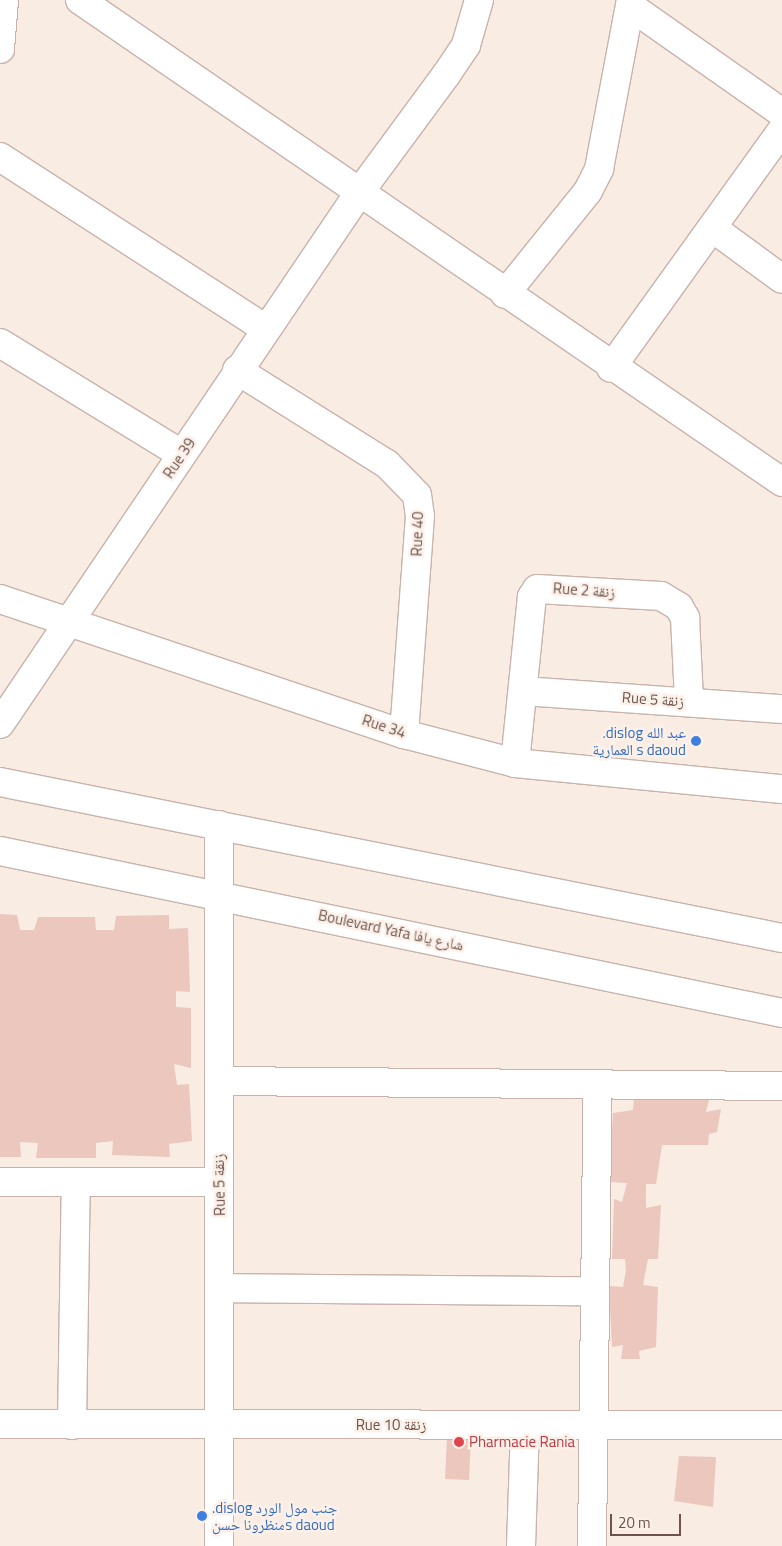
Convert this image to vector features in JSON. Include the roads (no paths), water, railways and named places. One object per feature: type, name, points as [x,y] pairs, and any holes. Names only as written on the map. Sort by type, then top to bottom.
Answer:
[{"type":"street","points":[[0,49],[4,0]]},
{"type":"street","points":[[80,0],[611,368],[782,482]]},
{"type":"street","name":"Rue 39","points":[[0,724],[358,193],[446,75],[466,44],[475,2]]},
{"type":"street","points":[[505,294],[588,191],[599,169],[631,3],[782,113]]},
{"type":"street","points":[[611,368],[714,229],[782,130]]},
{"type":"street","points":[[0,157],[266,329]]},
{"type":"street","points":[[714,229],[782,279]]},
{"type":"street","points":[[0,343],[181,454]]},
{"type":"street","name":"Rue 40","points":[[237,370],[386,464],[407,480],[417,494],[420,516],[404,734]]},
{"type":"street","name":"Rue 2 زنقة","points":[[515,763],[532,596],[547,587],[661,596],[679,607],[685,618],[688,701]]},
{"type":"street","name":"Rue 34","points":[[0,599],[71,619],[404,734],[515,763],[782,789]]},
{"type":"street","name":"Rue 5 زنقة","points":[[523,690],[688,701],[782,710]]},
{"type":"street","points":[[0,782],[782,938]]},
{"type":"street","name":"Rue 5 زنقة","points":[[218,1546],[220,1288],[216,892],[219,825]]},
{"type":"street","name":"Boulevard Yafa شارع يافا","points":[[0,851],[216,892],[782,1013]]},
{"type":"street","points":[[219,1081],[782,1086]]},
{"type":"street","points":[[592,1546],[598,1084]]},
{"type":"street","points":[[0,1182],[218,1182]]},
{"type":"street","points":[[72,1425],[76,1182]]},
{"type":"street","points":[[220,1288],[595,1291]]},
{"type":"street","name":"Rue 10 زنقة","points":[[0,1424],[782,1425]]},
{"type":"street","points":[[521,1546],[525,1426]]},
{"type":"place","name":".dislog عبد الله العمارية s daoud","points":[[696,741]]},
{"type":"place","name":"Pharmacie Rania","points":[[459,1442]]},
{"type":"place","name":".dislog جنب مول الورد منظرونا حسنs daoud","points":[[202,1516]]}]
